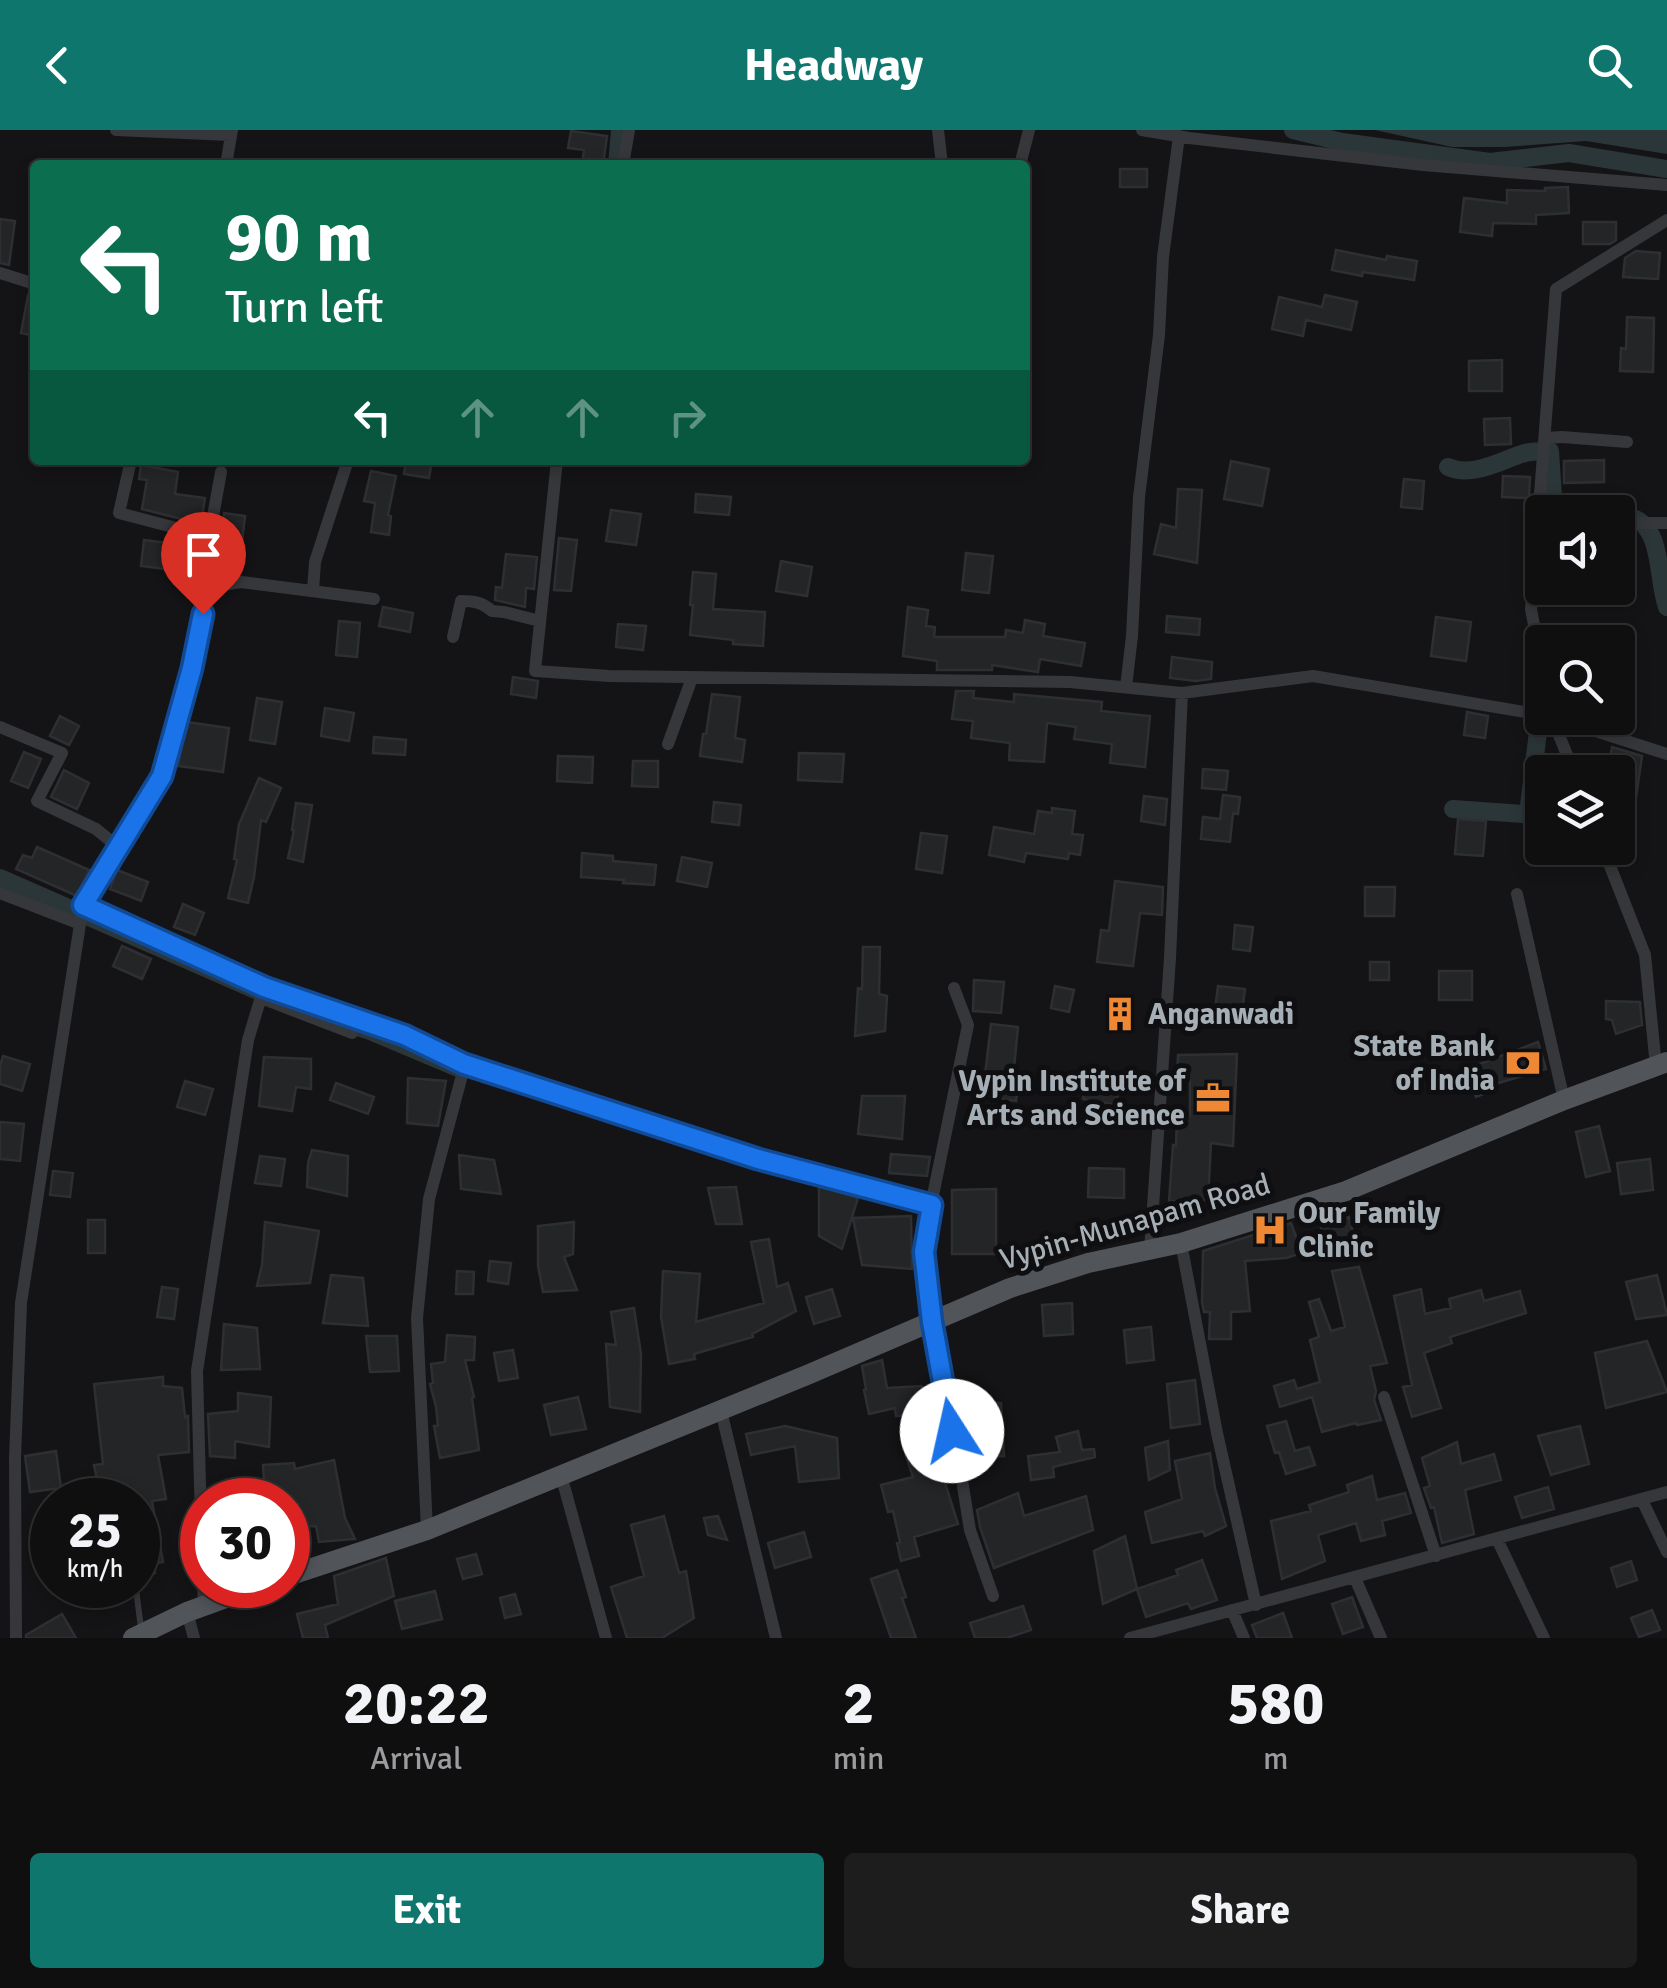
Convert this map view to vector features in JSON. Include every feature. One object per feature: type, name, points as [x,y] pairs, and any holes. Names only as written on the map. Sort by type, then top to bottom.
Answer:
[{"type":"main road","name":"Vypin-Munapam Road","points":[[310,1569],[427,1530],[1044,1276],[1180,1243],[1346,1191],[1564,1100],[1661,1065]]},
{"type":"main road","points":[[139,1637],[187,1608]]},
{"type":"street","points":[[116,130],[231,133],[227,160]]},
{"type":"street","points":[[623,160],[630,130]]},
{"type":"street","points":[[938,130],[942,160]]},
{"type":"street","points":[[1021,160],[1029,130]]},
{"type":"street","points":[[1142,130],[1440,166],[1667,185]]},
{"type":"street","points":[[1126,687],[1139,497],[1159,336],[1163,258],[1186,135]]},
{"type":"street","points":[[1542,495],[1556,289],[1667,220]]},
{"type":"street","points":[[0,274],[30,283]]},
{"type":"street","points":[[1544,447],[1562,437],[1626,442]]},
{"type":"street","points":[[16,1638],[20,1303],[83,905],[162,776],[192,668],[216,553],[200,534],[119,513],[130,465]]},
{"type":"street","points":[[313,591],[315,562],[346,465]]},
{"type":"street","points":[[556,465],[535,671],[692,678],[1051,682],[1182,692],[1313,676],[1525,712]]},
{"type":"street","points":[[208,544],[222,472]]},
{"type":"street","points":[[1635,523],[1667,523]]},
{"type":"street","points":[[209,587],[241,582],[374,599]]},
{"type":"street","points":[[453,637],[460,601],[540,621]]},
{"type":"street","points":[[668,744],[692,678]]},
{"type":"street","points":[[1150,1251],[1170,958],[1182,692]]},
{"type":"street","points":[[0,727],[62,754],[37,801],[96,829],[118,847]]},
{"type":"street","points":[[1607,735],[1667,754]]},
{"type":"street","points":[[1610,865],[1644,955],[1661,1065]]},
{"type":"street","points":[[0,893],[80,924]]},
{"type":"street","points":[[1517,894],[1564,1100]]},
{"type":"street","points":[[83,905],[352,1034]]},
{"type":"street","points":[[954,988],[968,1025],[924,1252],[932,1322],[970,1530],[993,1596]]},
{"type":"street","points":[[262,992],[404,1035],[464,1064],[758,1159],[932,1205]]},
{"type":"street","points":[[200,1478],[198,1372],[248,1040],[262,992]]},
{"type":"street","points":[[427,1530],[417,1318],[429,1200],[464,1064]]},
{"type":"street","points":[[1180,1243],[1256,1604]]},
{"type":"street","points":[[1384,1397],[1436,1556]]},
{"type":"street","points":[[721,1411],[776,1638]]},
{"type":"street","points":[[561,1476],[606,1638]]},
{"type":"street","points":[[1130,1638],[1667,1492]]},
{"type":"street","points":[[1642,1500],[1667,1552]]},
{"type":"street","points":[[1496,1539],[1544,1638]]},
{"type":"street","points":[[1356,1578],[1381,1638]]},
{"type":"street","points":[[194,1638],[197,1608]]},
{"type":"street","points":[[1232,1610],[1244,1638]]},
{"type":"lane","points":[[137,1608],[139,1637]]},
{"type":"shaded area","points":[[1375,130],[1667,130],[1667,154],[1586,141],[1452,147]]},
{"type":"building","points":[[571,131],[607,136],[604,160],[583,160],[584,150],[568,148]]},
{"type":"building","points":[[1120,169],[1147,169],[1147,187],[1120,187]]},
{"type":"building","points":[[1568,187],[1569,213],[1536,215],[1536,224],[1493,223],[1492,236],[1460,232],[1464,198],[1507,203],[1507,190]]},
{"type":"building","points":[[0,219],[15,221],[9,265],[0,263]]},
{"type":"building","points":[[1583,222],[1616,222],[1616,240],[1610,244],[1583,244]]},
{"type":"building","points":[[1336,250],[1386,260],[1387,256],[1417,261],[1414,280],[1332,270]]},
{"type":"building","points":[[1636,251],[1660,253],[1658,279],[1623,277],[1625,258]]},
{"type":"building","points":[[28,295],[30,295],[30,335],[21,333]]},
{"type":"building","points":[[1325,295],[1357,302],[1351,330],[1306,320],[1303,336],[1272,329],[1279,297],[1322,307]]},
{"type":"building","points":[[1627,317],[1654,318],[1653,372],[1620,371],[1621,348],[1626,349]]},
{"type":"building","points":[[1502,360],[1502,391],[1469,391],[1469,361]]},
{"type":"building","points":[[1510,418],[1511,444],[1485,445],[1484,419]]},
{"type":"building","points":[[1604,460],[1604,482],[1564,483],[1564,461]]},
{"type":"building","points":[[1231,461],[1269,469],[1262,506],[1224,499]]},
{"type":"building","points":[[141,465],[178,472],[175,494],[205,498],[201,524],[142,509],[147,480],[139,479]]},
{"type":"building","points":[[405,465],[431,465],[429,478],[404,474]]},
{"type":"building","points":[[371,471],[396,476],[388,515],[389,535],[371,532],[375,503],[364,501]]},
{"type":"building","points":[[1503,476],[1530,477],[1529,495],[1502,497]]},
{"type":"building","points":[[1404,479],[1424,481],[1422,509],[1401,507]]},
{"type":"building","points":[[1178,489],[1202,490],[1197,563],[1154,554],[1161,524],[1176,528]]},
{"type":"building","points":[[696,494],[731,497],[729,515],[695,512]]},
{"type":"building","points":[[611,510],[641,514],[636,545],[606,541]]},
{"type":"building","points":[[224,513],[245,516],[242,542],[222,539]]},
{"type":"building","points":[[559,538],[577,540],[571,591],[554,590]]},
{"type":"building","points":[[144,540],[169,543],[166,569],[141,566]]},
{"type":"building","points":[[966,553],[993,556],[989,593],[962,590]]},
{"type":"building","points":[[506,554],[537,557],[534,589],[526,588],[525,607],[495,600],[496,587],[502,588]]},
{"type":"building","points":[[781,561],[812,567],[807,596],[776,591]]},
{"type":"building","points":[[693,572],[716,574],[713,609],[765,612],[763,646],[690,635]]},
{"type":"building","points":[[383,607],[413,613],[410,632],[379,626]]},
{"type":"building","points":[[908,607],[928,610],[926,626],[935,627],[934,637],[1005,637],[1006,630],[1023,633],[1025,620],[1045,624],[1043,636],[1085,643],[1081,666],[1040,659],[1038,672],[992,665],[992,670],[937,670],[937,661],[903,656]]},
{"type":"building","points":[[1167,616],[1200,619],[1199,635],[1166,632]]},
{"type":"building","points":[[1436,617],[1471,622],[1466,661],[1431,656]]},
{"type":"building","points":[[339,621],[360,623],[357,657],[336,655]]},
{"type":"building","points":[[618,624],[646,626],[643,650],[616,647]]},
{"type":"building","points":[[1172,657],[1212,662],[1211,679],[1170,678]]},
{"type":"building","points":[[513,677],[538,681],[536,698],[511,694]]},
{"type":"building","points":[[956,691],[974,691],[973,698],[1014,702],[1014,694],[1102,702],[1101,711],[1150,716],[1145,767],[1110,763],[1112,744],[1074,739],[1076,727],[1047,723],[1044,762],[1009,760],[1010,743],[971,738],[973,721],[952,719]]},
{"type":"building","points":[[712,694],[740,697],[735,738],[745,740],[742,762],[700,756]]},
{"type":"building","points":[[257,698],[282,702],[275,744],[250,740]]},
{"type":"building","points":[[325,708],[354,713],[349,741],[321,736]]},
{"type":"building","points":[[1467,712],[1488,716],[1485,738],[1464,735]]},
{"type":"building","points":[[60,716],[79,726],[69,745],[50,736]]},
{"type":"building","points":[[187,722],[229,728],[223,772],[178,766]]},
{"type":"building","points":[[374,737],[406,740],[405,755],[373,753]]},
{"type":"building","points":[[1612,747],[1642,756],[1636,798],[1635,755],[1611,755]]},
{"type":"building","points":[[24,752],[41,759],[28,788],[11,781]]},
{"type":"building","points":[[799,753],[844,754],[842,782],[798,780]]},
{"type":"building","points":[[558,756],[593,757],[592,783],[557,781]]},
{"type":"building","points":[[633,761],[658,761],[658,787],[632,786]]},
{"type":"building","points":[[1203,769],[1228,771],[1226,790],[1202,788]]},
{"type":"building","points":[[64,770],[89,783],[77,809],[51,797]]},
{"type":"building","points":[[259,778],[281,788],[266,822],[261,820],[248,903],[228,898],[237,860],[234,859],[239,824]]},
{"type":"building","points":[[1223,795],[1240,797],[1238,814],[1233,813],[1230,842],[1201,839],[1203,817],[1220,819]]},
{"type":"building","points":[[1144,796],[1167,799],[1165,825],[1141,821]]},
{"type":"building","points":[[714,802],[741,805],[739,825],[712,822]]},
{"type":"building","points":[[296,803],[312,805],[303,862],[288,858]]},
{"type":"building","points":[[1052,808],[1075,811],[1072,834],[1083,835],[1080,855],[1069,853],[1068,859],[1026,853],[1024,862],[989,855],[994,827],[1034,834],[1038,811],[1052,813]]},
{"type":"building","points":[[1458,819],[1486,821],[1483,856],[1455,854]]},
{"type":"building","points":[[921,833],[947,836],[942,873],[916,869]]},
{"type":"building","points":[[37,847],[89,870],[77,896],[16,869],[23,855],[32,858]]},
{"type":"building","points":[[582,853],[656,865],[654,885],[581,877]]},
{"type":"building","points":[[682,857],[712,863],[707,887],[677,881]]},
{"type":"building","points":[[117,870],[148,882],[141,901],[110,889]]},
{"type":"building","points":[[1115,881],[1163,887],[1162,915],[1140,913],[1133,966],[1097,962],[1101,930],[1109,931]]},
{"type":"building","points":[[1365,887],[1395,887],[1394,916],[1365,916]]},
{"type":"building","points":[[183,904],[204,913],[195,935],[174,927]]},
{"type":"building","points":[[1235,925],[1253,927],[1250,951],[1233,949]]},
{"type":"building","points":[[122,946],[151,959],[142,979],[113,966]]},
{"type":"building","points":[[863,947],[880,947],[879,994],[887,996],[885,1031],[855,1036],[858,988],[862,989]]},
{"type":"building","points":[[1370,962],[1389,962],[1389,980],[1370,980]]},
{"type":"building","points":[[1439,971],[1472,971],[1472,1000],[1439,1000]]},
{"type":"building","points":[[974,980],[1004,982],[1001,1013],[973,1011]]},
{"type":"building","points":[[1055,986],[1074,990],[1069,1012],[1051,1008]]},
{"type":"building","points":[[1218,986],[1245,989],[1242,1012],[1215,1010]]},
{"type":"building","points":[[1606,1001],[1640,1002],[1642,1025],[1616,1034],[1612,1020],[1606,1019]]},
{"type":"building","points":[[991,1024],[1018,1027],[1013,1079],[1019,1080],[1016,1101],[971,1095],[974,1073],[985,1075]]},
{"type":"building","points":[[1538,1042],[1546,1069],[1495,1084],[1497,1089],[1476,1097],[1466,1069]]},
{"type":"building","name":"Vypin Institute of Arts and Science","points":[[1237,1054],[1233,1146],[1211,1143],[1208,1200],[1169,1201],[1177,1114],[1190,1116],[1190,1081],[1177,1080],[1178,1055]]},
{"type":"building","points":[[3,1056],[30,1064],[22,1091],[0,1084]]},
{"type":"building","points":[[264,1057],[311,1059],[311,1089],[296,1087],[292,1111],[259,1106]]},
{"type":"building","points":[[1087,1072],[1121,1078],[1116,1105],[1083,1099]]},
{"type":"building","points":[[408,1078],[446,1081],[438,1126],[407,1123]]},
{"type":"building","points":[[185,1081],[213,1089],[205,1115],[177,1107]]},
{"type":"building","points":[[336,1083],[374,1097],[368,1114],[330,1100]]},
{"type":"building","points":[[862,1096],[905,1096],[902,1139],[858,1134]]},
{"type":"building","points":[[0,1122],[24,1124],[20,1161],[0,1159]]},
{"type":"building","points":[[1599,1126],[1610,1171],[1586,1177],[1576,1132]]},
{"type":"building","points":[[312,1150],[348,1156],[347,1196],[307,1187]]},
{"type":"building","points":[[891,1154],[930,1157],[927,1176],[889,1173]]},
{"type":"building","points":[[459,1155],[494,1160],[501,1194],[461,1189]]},
{"type":"building","points":[[260,1156],[285,1159],[281,1186],[255,1183]]},
{"type":"building","points":[[1650,1159],[1653,1190],[1621,1194],[1617,1163]]},
{"type":"building","points":[[1089,1168],[1124,1169],[1124,1198],[1088,1197]]},
{"type":"building","points":[[53,1171],[73,1173],[70,1197],[50,1195]]},
{"type":"building","points":[[819,1186],[858,1198],[842,1249],[819,1236]]},
{"type":"building","points":[[736,1187],[742,1224],[716,1224],[708,1188]]},
{"type":"building","points":[[996,1189],[996,1254],[952,1254],[952,1190]]},
{"type":"building","points":[[911,1216],[912,1269],[862,1265],[853,1218]]},
{"type":"building","points":[[1349,1217],[1355,1240],[1326,1248],[1320,1224]]},
{"type":"building","points":[[88,1220],[105,1220],[105,1253],[88,1253]]},
{"type":"building","points":[[265,1222],[319,1231],[310,1283],[257,1286]]},
{"type":"building","points":[[574,1222],[573,1254],[564,1257],[577,1290],[543,1292],[538,1266],[538,1226]]},
{"type":"building","points":[[1291,1223],[1302,1253],[1245,1261],[1250,1311],[1231,1312],[1231,1339],[1209,1339],[1210,1312],[1204,1312],[1202,1302],[1203,1251]]},
{"type":"building","points":[[769,1239],[777,1287],[788,1283],[796,1311],[752,1334],[753,1337],[694,1354],[695,1359],[669,1364],[661,1317],[663,1271],[700,1274],[696,1322],[764,1303],[751,1242]]},
{"type":"building","points":[[490,1261],[511,1263],[508,1284],[488,1281]]},
{"type":"building","points":[[1359,1267],[1387,1363],[1370,1366],[1381,1420],[1322,1432],[1312,1397],[1280,1407],[1274,1386],[1294,1380],[1297,1389],[1320,1382],[1310,1340],[1319,1337],[1309,1302],[1319,1299],[1331,1331],[1345,1327],[1332,1271]]},
{"type":"building","points":[[457,1271],[474,1272],[473,1294],[456,1294]]},
{"type":"building","points":[[331,1275],[363,1278],[368,1326],[323,1323]]},
{"type":"building","points":[[1657,1275],[1667,1315],[1636,1319],[1626,1282]]},
{"type":"building","points":[[162,1287],[178,1289],[174,1319],[157,1317]]},
{"type":"building","points":[[832,1289],[840,1316],[814,1324],[806,1297]]},
{"type":"building","points":[[1421,1289],[1425,1314],[1451,1308],[1449,1299],[1481,1290],[1484,1301],[1520,1291],[1526,1313],[1450,1337],[1452,1343],[1424,1353],[1441,1408],[1412,1417],[1403,1387],[1412,1385],[1394,1296]]},
{"type":"building","points":[[1072,1303],[1073,1334],[1044,1336],[1042,1305]]},
{"type":"building","points":[[634,1308],[641,1354],[640,1412],[610,1407],[606,1344],[616,1345],[611,1312]]},
{"type":"building","points":[[224,1324],[257,1328],[260,1369],[221,1370]]},
{"type":"building","points":[[1151,1327],[1154,1360],[1127,1363],[1124,1330]]},
{"type":"building","points":[[447,1335],[475,1337],[474,1360],[465,1360],[474,1397],[479,1450],[440,1458],[431,1364],[445,1362]]},
{"type":"building","points":[[366,1336],[397,1336],[399,1371],[370,1372]]},
{"type":"building","points":[[1647,1341],[1667,1392],[1606,1408],[1595,1353]]},
{"type":"building","points":[[513,1350],[518,1378],[499,1381],[494,1353]]},
{"type":"building","points":[[882,1360],[887,1388],[922,1386],[924,1414],[896,1416],[895,1408],[869,1414],[862,1366]]},
{"type":"building","points":[[163,1377],[163,1386],[182,1388],[189,1452],[158,1455],[166,1499],[160,1500],[160,1478],[97,1478],[94,1465],[103,1464],[94,1384]]},
{"type":"building","points":[[1195,1380],[1200,1424],[1171,1428],[1167,1384]]},
{"type":"building","points":[[238,1393],[271,1397],[269,1447],[235,1441],[235,1458],[210,1456],[208,1414],[238,1411]]},
{"type":"building","points":[[578,1397],[586,1429],[551,1435],[544,1405]]},
{"type":"building","points":[[1001,1403],[1004,1456],[969,1458],[967,1404]]},
{"type":"building","points":[[1286,1421],[1295,1451],[1309,1447],[1315,1465],[1286,1474],[1267,1426]]},
{"type":"building","points":[[785,1426],[837,1438],[839,1478],[799,1482],[795,1446],[751,1455],[746,1434]]},
{"type":"building","points":[[1580,1426],[1589,1464],[1551,1475],[1538,1436]]},
{"type":"building","points":[[1078,1431],[1082,1450],[1094,1449],[1095,1457],[1053,1467],[1054,1477],[1031,1480],[1028,1456],[1060,1452],[1056,1437]]},
{"type":"building","points":[[1168,1441],[1170,1470],[1149,1480],[1145,1448]]},
{"type":"building","points":[[1457,1442],[1461,1464],[1494,1454],[1501,1480],[1465,1490],[1474,1534],[1442,1543],[1434,1507],[1431,1508],[1424,1488],[1430,1486],[1422,1458]]},
{"type":"building","points":[[934,1448],[958,1524],[914,1537],[919,1556],[901,1561],[893,1511],[888,1512],[881,1485],[913,1477],[906,1456]]},
{"type":"building","points":[[56,1451],[60,1478],[30,1478],[30,1492],[25,1456]]},
{"type":"building","points":[[1210,1453],[1226,1526],[1205,1536],[1203,1531],[1152,1543],[1145,1512],[1182,1499],[1175,1461]]},
{"type":"building","points":[[334,1460],[345,1518],[355,1539],[319,1542],[316,1526],[310,1526],[310,1478],[264,1478],[263,1465],[294,1463],[295,1469]]},
{"type":"building","points":[[1372,1476],[1377,1500],[1405,1493],[1411,1513],[1382,1521],[1385,1535],[1361,1541],[1356,1523],[1318,1535],[1325,1561],[1282,1579],[1271,1521],[1311,1511],[1309,1505],[1349,1492],[1347,1485]]},
{"type":"building","points":[[1548,1487],[1554,1509],[1522,1518],[1515,1497]]},
{"type":"building","points":[[1018,1493],[1024,1516],[1086,1496],[1093,1530],[994,1568],[977,1510]]},
{"type":"building","points":[[664,1516],[679,1573],[686,1571],[694,1618],[662,1638],[627,1638],[611,1587],[644,1576],[631,1525]]},
{"type":"building","points":[[718,1516],[727,1540],[708,1535],[704,1518]]},
{"type":"building","points":[[804,1532],[811,1557],[775,1568],[768,1543]]},
{"type":"building","points":[[1125,1536],[1137,1589],[1103,1604],[1094,1551]]},
{"type":"building","points":[[476,1554],[482,1574],[463,1579],[457,1559]]},
{"type":"building","points":[[386,1558],[394,1596],[325,1625],[328,1638],[303,1638],[297,1614],[338,1604],[334,1576]]},
{"type":"building","points":[[1202,1560],[1217,1600],[1191,1609],[1188,1603],[1146,1617],[1137,1589],[1178,1575],[1176,1570]]},
{"type":"building","points":[[1631,1561],[1637,1580],[1617,1587],[1611,1568]]},
{"type":"building","points":[[897,1570],[916,1638],[891,1638],[871,1579]]},
{"type":"building","points":[[435,1591],[442,1619],[402,1629],[395,1601]]},
{"type":"building","points":[[515,1594],[521,1614],[505,1618],[500,1598]]},
{"type":"building","points":[[1352,1597],[1363,1627],[1343,1634],[1332,1604]]},
{"type":"building","points":[[1023,1606],[1031,1630],[1007,1638],[975,1638],[970,1623]]},
{"type":"building","points":[[1652,1610],[1660,1630],[1639,1637],[1631,1618]]},
{"type":"building","points":[[1283,1613],[1292,1638],[1257,1638],[1252,1625]]},
{"type":"building","points":[[62,1614],[76,1638],[26,1638],[26,1635]]},
{"type":"waterway","points":[[617,160],[620,130]]},
{"type":"waterway","points":[[1293,130],[1342,142],[1490,162],[1569,153],[1667,169]]},
{"type":"waterway","points":[[1448,467],[1477,469],[1525,453],[1550,451],[1553,495]]},
{"type":"waterway","points":[[1635,519],[1650,532],[1667,607]]},
{"type":"waterway","points":[[1535,755],[1538,735]]},
{"type":"waterway","points":[[1453,809],[1525,813]]},
{"type":"waterway","points":[[0,878],[274,998]]},
{"type":"waterway","points":[[308,1011],[370,1031],[458,1068]]},
{"type":"place","name":"Anganwadi","points":[[1120,1014]]},
{"type":"place","name":"State Bank of India","points":[[1523,1063]]},
{"type":"place","name":"Vypin Institute of Arts and Science","points":[[1213,1098]]},
{"type":"place","name":"Our Family Clinic","points":[[1270,1230]]},
{"type":"route","points":[[203,614],[162,776],[83,905],[264,987],[404,1035],[464,1064],[758,1159],[932,1205],[924,1252],[952,1431]]}]
